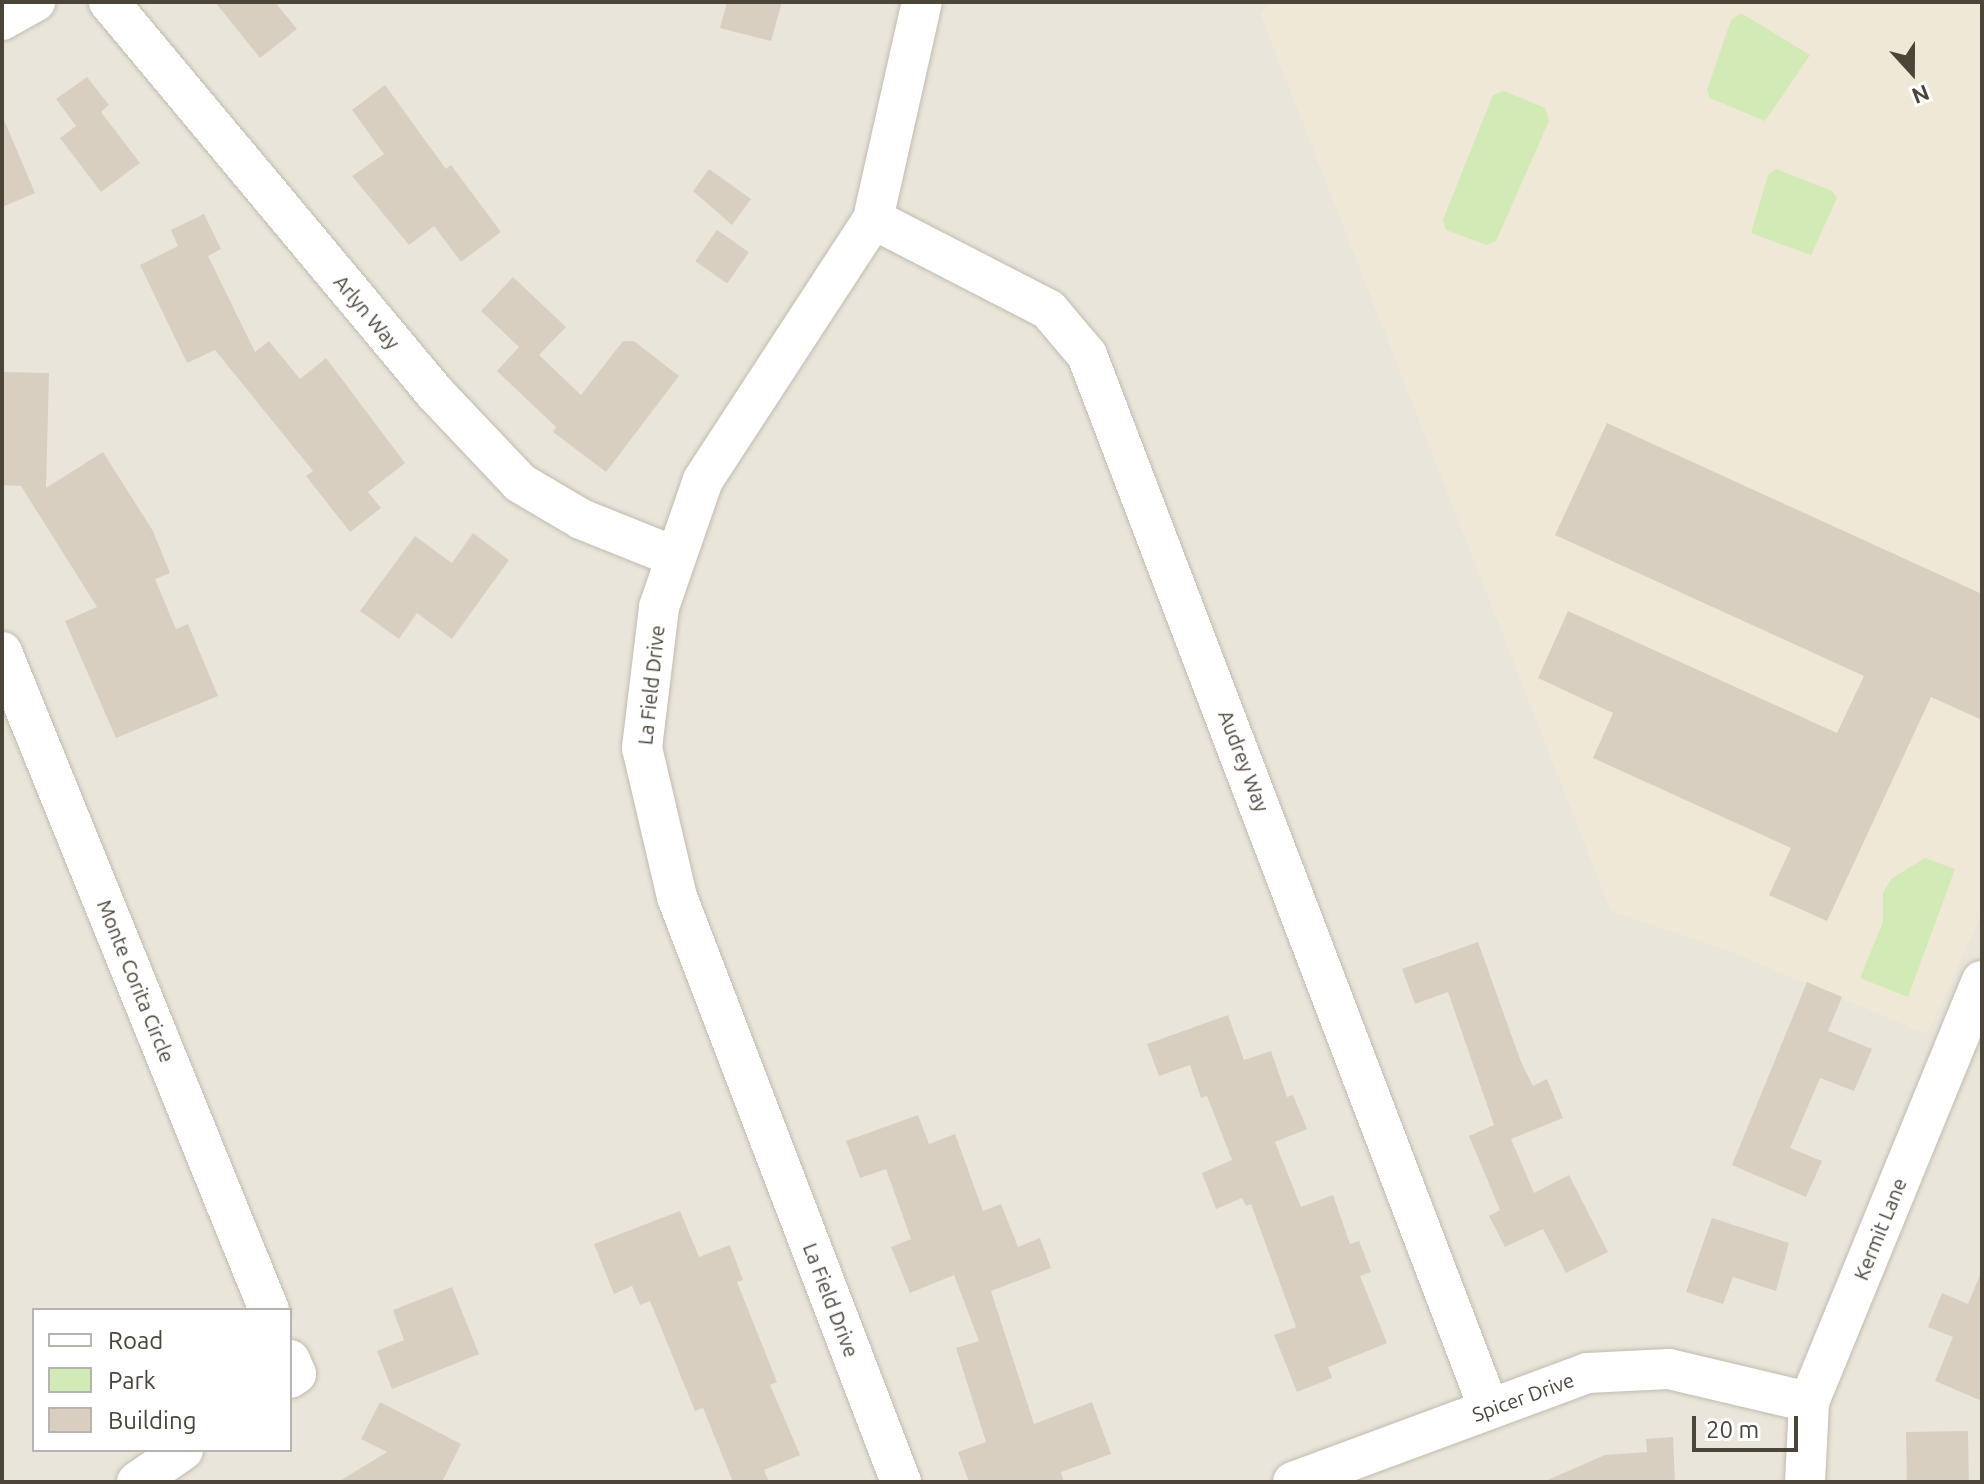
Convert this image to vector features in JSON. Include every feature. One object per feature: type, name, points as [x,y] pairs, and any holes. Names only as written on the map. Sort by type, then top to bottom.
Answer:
[{"type":"street","points":[[2,20],[35,2]]},
{"type":"street","name":"Arlyn Way","points":[[109,2],[435,393],[520,483],[581,519],[676,557]]},
{"type":"street","name":"La Field Drive","points":[[901,1482],[677,897],[642,748],[659,607],[703,480],[873,219],[922,2]]},
{"type":"street","name":"Audrey Way","points":[[873,219],[1049,310],[1087,355],[1489,1409]]},
{"type":"street","name":"Monte Corita Circle","points":[[2,652],[268,1308]]},
{"type":"street","name":"Kermit Lane","points":[[1805,1482],[1809,1402],[1980,989]]},
{"type":"street","name":"Spicer Drive","points":[[1293,1482],[1587,1373],[1669,1369],[1809,1402]]},
{"type":"street","points":[[137,1482],[180,1452]]},
{"type":"shaded area","points":[[2,2],[1982,2],[1982,1482],[2,1482]]},
{"type":"shaded area","points":[[1270,2],[1982,2],[1982,913],[1927,1034],[1732,952],[1611,911],[1260,13]]},
{"type":"green space","points":[[1741,13],[1810,55],[1765,121],[1710,98],[1707,90],[1731,20]]},
{"type":"green space","points":[[1504,91],[1545,108],[1549,121],[1496,241],[1487,245],[1446,230],[1443,220],[1493,95]]},
{"type":"green space","points":[[1776,169],[1832,191],[1837,198],[1811,255],[1751,233],[1768,175]]},
{"type":"green space","points":[[1925,858],[1955,869],[1908,997],[1860,978],[1883,922],[1883,893],[1891,879]]},
{"type":"building","points":[[215,2],[275,2],[297,29],[260,58]]},
{"type":"building","points":[[727,2],[782,2],[771,41],[720,28]]},
{"type":"building","points":[[87,77],[109,105],[101,112],[140,163],[101,192],[60,138],[76,126],[56,99]]},
{"type":"building","points":[[385,85],[446,169],[451,165],[501,232],[461,262],[434,226],[409,245],[352,176],[384,154],[352,110]]},
{"type":"building","points":[[2,115],[35,193],[2,207]]},
{"type":"building","points":[[709,169],[751,199],[732,225],[693,191]]},
{"type":"building","points":[[204,214],[221,249],[208,256],[255,352],[269,341],[300,379],[326,358],[405,463],[368,492],[381,508],[350,532],[306,476],[313,471],[215,350],[187,363],[140,265],[178,246],[171,230]]},
{"type":"building","points":[[717,230],[749,252],[727,283],[695,261]]},
{"type":"building","points":[[513,277],[566,327],[539,355],[581,395],[623,341],[634,341],[679,376],[606,472],[553,432],[556,427],[497,371],[519,347],[481,311]]},
{"type":"building","points":[[4,372],[49,373],[46,488],[103,452],[153,531],[170,573],[155,579],[176,629],[188,624],[218,696],[116,738],[65,621],[97,607],[21,486],[2,485]]},
{"type":"building","points":[[1607,423],[1982,594],[1982,720],[1931,697],[1827,921],[1769,895],[1791,848],[1593,758],[1613,713],[1538,678],[1568,611],[1837,733],[1864,676],[1555,535]]},
{"type":"building","points":[[473,533],[509,560],[452,639],[417,613],[399,639],[360,611],[415,536],[452,563]]},
{"type":"building","points":[[1478,942],[1521,1062],[1533,1086],[1547,1079],[1563,1118],[1511,1139],[1534,1193],[1569,1175],[1608,1252],[1566,1273],[1543,1229],[1505,1247],[1489,1216],[1500,1210],[1469,1136],[1494,1125],[1448,992],[1415,1004],[1402,969]]},
{"type":"building","points":[[1807,982],[1842,997],[1828,1031],[1872,1049],[1854,1091],[1820,1078],[1790,1148],[1822,1161],[1806,1197],[1732,1165]]},
{"type":"building","points":[[1228,1015],[1244,1060],[1271,1051],[1287,1097],[1293,1095],[1307,1129],[1275,1142],[1301,1207],[1333,1195],[1350,1244],[1359,1241],[1371,1272],[1360,1276],[1387,1343],[1328,1367],[1332,1378],[1297,1392],[1274,1335],[1296,1327],[1251,1204],[1246,1206],[1242,1198],[1216,1209],[1202,1173],[1232,1160],[1207,1096],[1201,1098],[1190,1065],[1159,1076],[1147,1044]]},
{"type":"building","points":[[918,1115],[929,1144],[955,1134],[983,1211],[1001,1204],[1018,1247],[1040,1238],[1051,1268],[991,1291],[1034,1424],[1092,1402],[1111,1454],[1061,1472],[1064,1482],[969,1482],[958,1452],[986,1442],[956,1348],[979,1341],[954,1275],[910,1293],[891,1247],[911,1239],[886,1169],[860,1178],[846,1141]]},
{"type":"building","points":[[680,1211],[699,1257],[730,1245],[743,1280],[737,1282],[777,1382],[770,1385],[800,1455],[764,1470],[769,1482],[733,1482],[703,1408],[695,1411],[650,1301],[640,1305],[632,1286],[614,1294],[594,1244]]},
{"type":"building","points":[[1712,1218],[1789,1243],[1776,1291],[1733,1277],[1723,1304],[1686,1292]]},
{"type":"building","points":[[1982,1270],[1982,1401],[1935,1381],[1953,1337],[1928,1327],[1942,1293],[1968,1304]]},
{"type":"building","points":[[452,1287],[479,1354],[392,1389],[377,1351],[404,1340],[393,1310]]},
{"type":"building","points":[[380,1402],[461,1444],[442,1482],[338,1482],[387,1452],[361,1439]]},
{"type":"building","points":[[1968,1431],[1969,1482],[1907,1482],[1906,1432]]},
{"type":"building","points":[[1673,1437],[1675,1482],[1543,1482],[1605,1455],[1647,1452],[1646,1439]]}]
